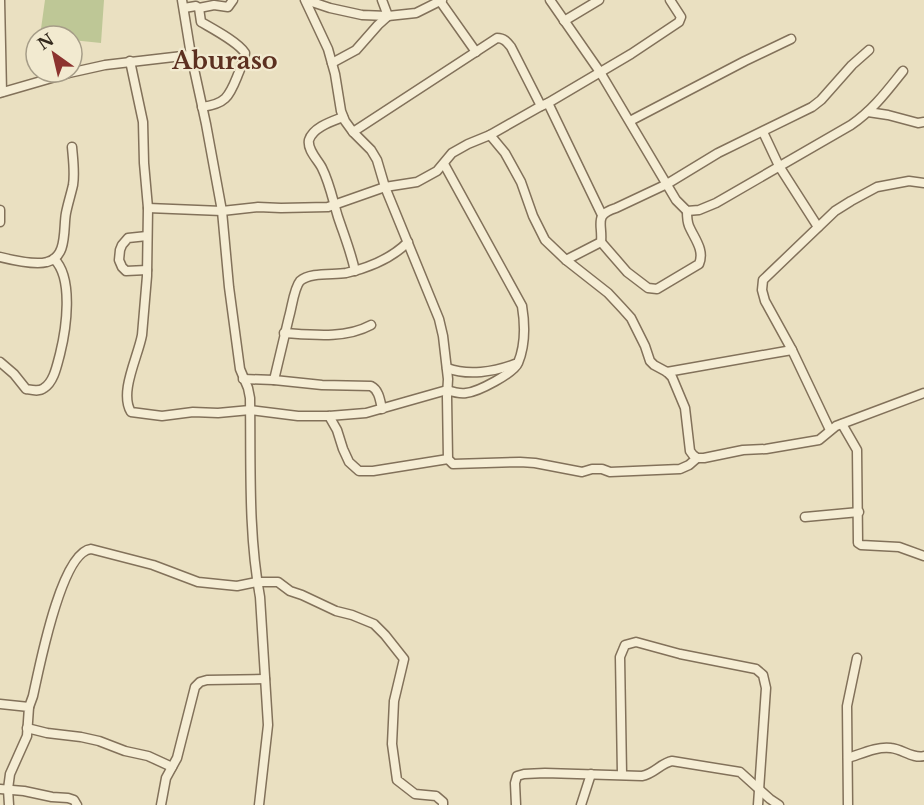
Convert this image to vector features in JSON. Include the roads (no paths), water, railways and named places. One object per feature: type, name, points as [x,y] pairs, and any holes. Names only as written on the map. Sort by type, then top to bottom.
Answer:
[{"type":"street","points":[[0,0],[1,93],[79,71],[130,61],[191,55]]},
{"type":"street","points":[[233,0],[228,7],[214,5],[199,8],[183,4],[222,211],[240,369],[248,388],[251,503],[268,725],[259,805]]},
{"type":"street","points":[[382,0],[388,16]]},
{"type":"street","points":[[550,0],[600,72],[630,121],[666,184],[676,200],[687,211],[688,223],[701,251],[702,258],[699,264],[657,289],[648,288],[634,277],[601,242],[602,215],[666,184],[718,153],[812,107],[869,50]]},
{"type":"street","points":[[564,21],[599,0]]},
{"type":"street","points":[[148,208],[222,211],[258,207],[328,207],[385,187],[417,182],[437,171],[452,153],[544,105],[679,22],[681,17],[670,0]]},
{"type":"street","points":[[310,2],[362,15],[388,16],[416,13],[441,1],[476,52]]},
{"type":"street","points":[[310,2],[328,49],[343,117],[353,132],[372,150],[377,160],[385,187],[439,319],[447,368],[448,459],[453,464],[520,462],[582,472],[592,469],[610,471],[680,468],[689,465],[697,458],[819,440],[842,424],[924,393]]},
{"type":"street","points":[[199,8],[201,22],[241,47],[245,53],[229,95],[219,103],[202,107]]},
{"type":"street","points":[[332,63],[356,50],[388,16]]},
{"type":"street","points":[[353,132],[497,38],[501,38],[515,54],[602,215]]},
{"type":"street","points":[[630,121],[790,39]]},
{"type":"street","points":[[130,61],[143,122],[148,208],[147,270],[140,345],[129,381],[128,403],[131,412],[162,416],[193,412],[218,413],[250,410],[298,416],[366,413],[447,390],[455,393],[478,390],[515,369],[524,335],[525,320],[522,306],[444,164]]},
{"type":"street","points":[[687,211],[699,210],[716,203],[851,125],[878,104],[903,71]]},
{"type":"street","points":[[868,112],[918,123],[924,122]]},
{"type":"street","points":[[343,117],[318,129],[311,135],[309,144],[325,175],[347,239],[355,271]]},
{"type":"street","points":[[763,132],[779,166],[818,227]]},
{"type":"street","points":[[490,135],[505,153],[521,182],[533,216],[545,240],[622,308],[631,318],[650,361],[672,377],[685,408],[690,451],[697,458]]},
{"type":"street","points":[[0,258],[47,262],[54,259],[61,250],[73,183],[72,147]]},
{"type":"street","points":[[831,430],[765,301],[762,290],[763,280],[835,211],[877,188],[909,182],[924,183]]},
{"type":"street","points":[[0,210],[0,222]]},
{"type":"street","points":[[147,236],[128,238],[122,245],[119,260],[126,271],[147,270]]},
{"type":"street","points":[[274,380],[284,333],[300,282],[309,277],[355,271],[390,256],[408,242]]},
{"type":"street","points":[[566,260],[601,242]]},
{"type":"street","points":[[0,362],[26,389],[38,391],[45,388],[51,381],[61,352],[67,310],[60,267],[54,259]]},
{"type":"street","points":[[284,333],[339,335],[361,331],[371,325]]},
{"type":"street","points":[[667,372],[792,350]]},
{"type":"street","points":[[447,368],[454,371],[486,371],[499,370],[518,363]]},
{"type":"street","points":[[243,379],[371,386],[378,394],[382,409]]},
{"type":"street","points":[[329,416],[349,462],[359,471],[373,471],[448,459]]},
{"type":"street","points":[[842,424],[857,450],[859,544],[899,547],[924,556]]},
{"type":"street","points":[[805,517],[859,512]]},
{"type":"street","points":[[9,805],[4,789],[27,736],[29,707],[55,607],[75,562],[86,549],[91,549],[153,565],[198,582],[237,586],[257,582],[278,582],[290,591],[374,624],[404,659],[394,701],[392,744],[397,780],[415,794],[436,796],[443,802],[443,805]]},
{"type":"street","points":[[622,774],[620,657],[625,645],[636,642],[680,654],[756,669],[763,675],[766,688],[758,805]]},
{"type":"street","points":[[849,805],[847,705],[856,658]]},
{"type":"street","points":[[161,805],[166,778],[177,758],[195,687],[200,681],[207,680],[265,680]]},
{"type":"street","points":[[0,704],[29,707]]},
{"type":"street","points":[[27,729],[99,741],[125,752],[148,756],[172,767]]},
{"type":"street","points":[[848,758],[883,748],[892,748],[918,757],[924,756]]},
{"type":"street","points":[[516,805],[515,783],[517,776],[524,774],[648,775],[666,762],[672,761],[740,772],[779,805]]},
{"type":"street","points":[[581,805],[591,774]]},
{"type":"street","points":[[4,789],[68,798],[74,800],[76,805]]},
{"type":"district","name":"Aburaso","points":[[225,60]]}]
